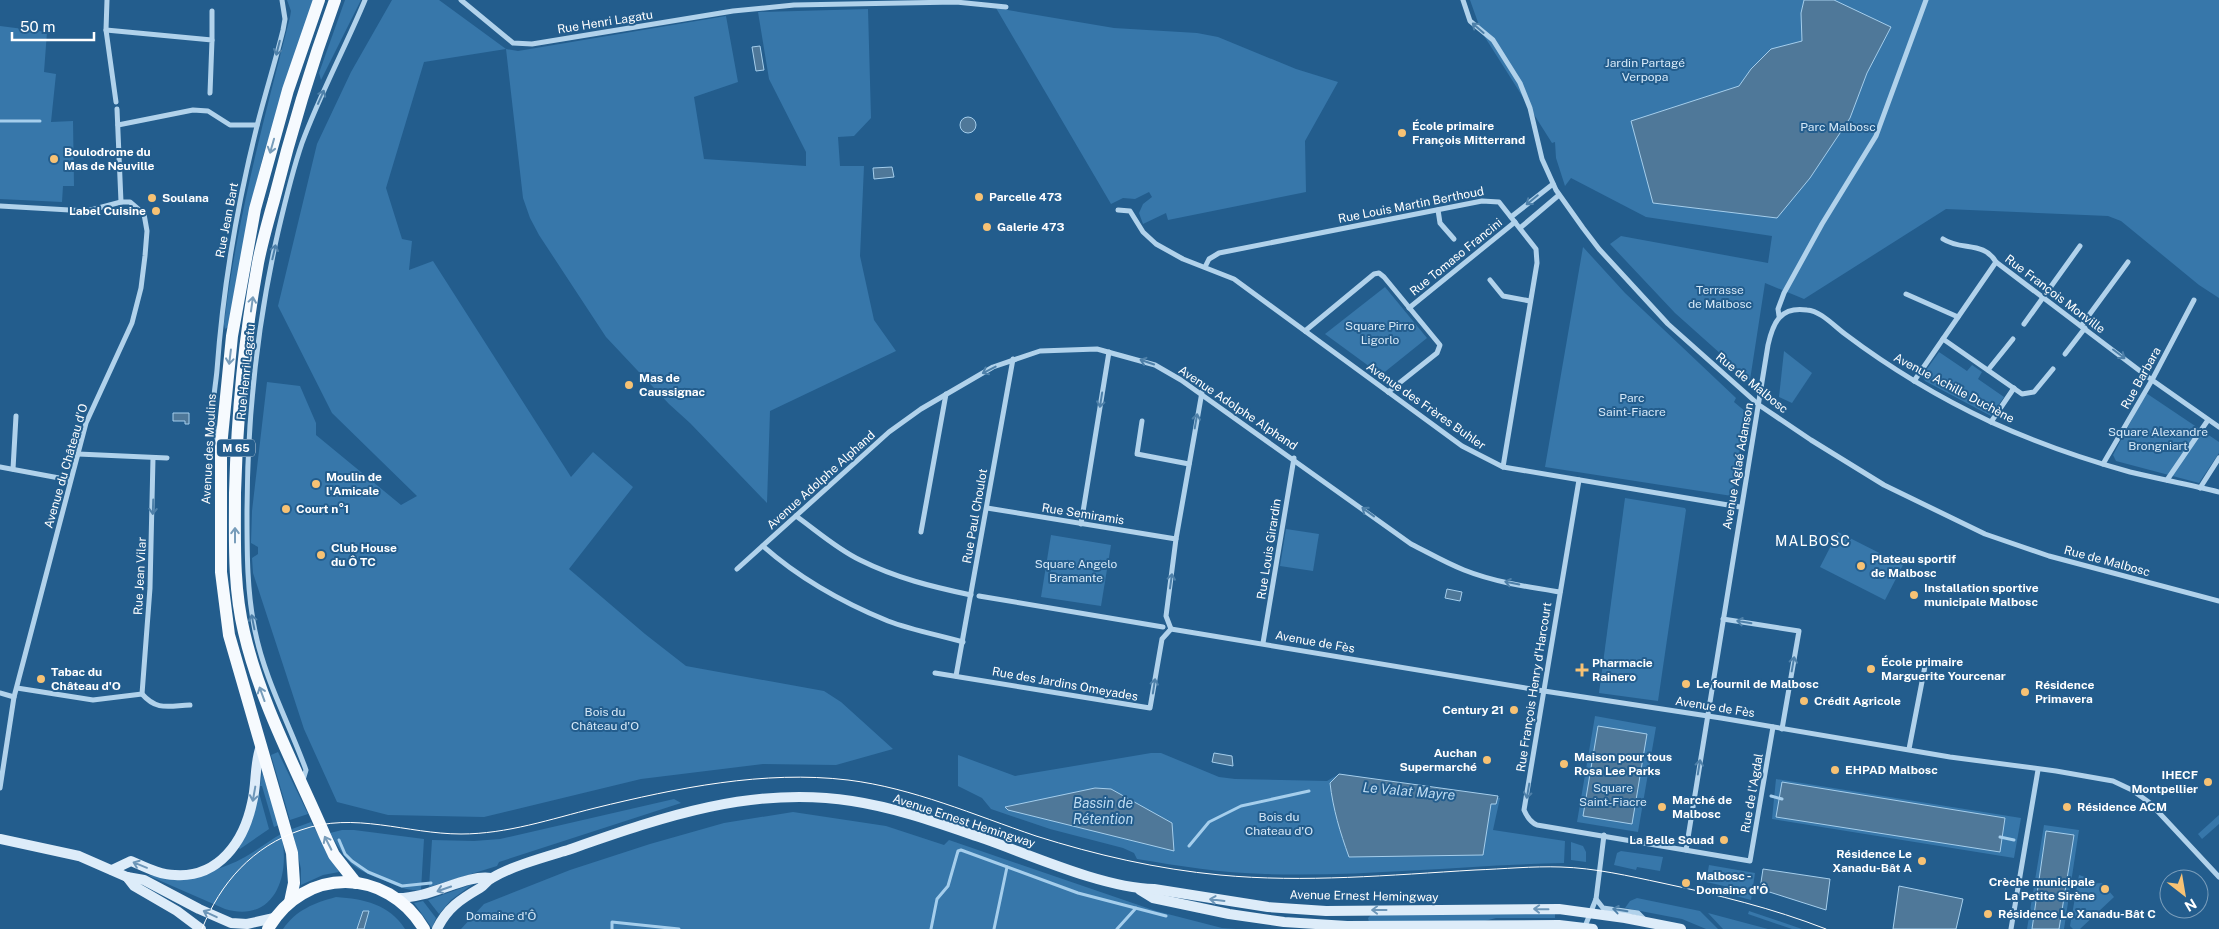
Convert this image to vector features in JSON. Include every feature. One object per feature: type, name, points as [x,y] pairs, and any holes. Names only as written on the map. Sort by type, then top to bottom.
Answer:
[{"type":"main road","name":"Avenue des Moulins","points":[[290,902],[294,884],[292,853],[229,636],[221,572],[221,446],[232,336],[255,210],[288,90],[318,0]]},
{"type":"main road","name":"M 65","points":[[335,0],[308,74],[258,262],[241,383],[236,449],[236,572],[243,630],[254,672],[272,721],[334,855],[356,882]]},
{"type":"main road","points":[[112,870],[131,861],[175,875],[189,874],[204,871],[229,854],[237,844],[252,805],[257,770],[255,760],[261,746]]},
{"type":"main road","name":"Avenue Ernest Hemingway","points":[[437,929],[450,907],[483,886],[491,878],[525,864],[676,814],[739,800],[797,796],[852,801],[935,821],[1067,869],[1139,889],[1154,898],[1229,914],[1284,922],[1347,926],[1559,925],[1587,929]]},
{"type":"main road","points":[[0,838],[79,856],[127,877],[144,880],[199,909],[231,923],[271,924],[290,902],[304,892],[338,882],[356,882],[377,888],[396,898],[408,908],[424,929]]},
{"type":"main road","name":"Avenue Ernest Hemingway","points":[[396,898],[425,895],[481,876],[491,878]]},
{"type":"main road","points":[[127,877],[134,886],[177,911],[201,929]]},
{"type":"main road","name":"Avenue Ernest Hemingway","points":[[1139,889],[1154,889],[1268,907],[1326,911],[1532,909],[1590,913],[1646,921],[1682,929]]},
{"type":"street","points":[[107,0],[106,30],[116,102]]},
{"type":"street","name":"Rue Jean Bart","points":[[221,446],[213,428],[213,403],[232,242],[257,125],[285,19],[282,0]]},
{"type":"street","name":"Rue Henri Lagatu","points":[[302,783],[306,770],[268,676],[256,633],[249,594],[247,488],[251,407],[260,324],[290,181],[318,103],[365,0]]},
{"type":"street","name":"Rue Henri Lagatu","points":[[461,0],[507,38],[521,44],[532,44],[739,10],[794,5],[956,2],[1006,7]]},
{"type":"street","name":"Rue de Malbosc","points":[[1463,0],[1470,21],[1493,40],[1510,66],[1529,104],[1542,159],[1559,195],[1599,249],[1668,324],[1759,404],[1810,440],[1884,485],[1985,534],[2049,556],[2219,601]]},
{"type":"street","name":"Avenue Aglaé Adanson","points":[[1686,850],[1740,507],[1772,328],[1780,316],[1778,309],[1784,293],[1822,224],[1876,136],[1926,0]]},
{"type":"street","points":[[210,93],[212,11]]},
{"type":"street","points":[[106,30],[212,40]]},
{"type":"street","points":[[0,206],[87,211],[121,202],[117,109]]},
{"type":"street","points":[[118,125],[193,110],[208,111],[230,125],[257,125]]},
{"type":"street","name":"Rue Tomaso Francini","points":[[1511,217],[1553,184]]},
{"type":"street","name":"Rue Tomaso Francini","points":[[1520,228],[1559,195]]},
{"type":"street","name":"Rue Louis Martin Berthoud","points":[[1205,267],[1209,259],[1219,253],[1488,200],[1499,202],[1536,249],[1537,263],[1503,467]]},
{"type":"street","name":"Avenue du Château d'O","points":[[0,788],[14,697],[86,422],[132,323],[141,288],[147,236],[144,214],[135,204],[121,202]]},
{"type":"street","name":"Avenue des Frères Buhler","points":[[1118,210],[1130,212],[1143,232],[1156,244],[1183,259],[1234,279],[1462,446],[1503,467],[1740,507]]},
{"type":"street","points":[[1438,210],[1440,223],[1454,239]]},
{"type":"street","name":"Rue Tomaso Francini","points":[[1410,308],[1516,222]]},
{"type":"street","points":[[1943,239],[1955,245],[1983,248],[1993,256],[1996,262]]},
{"type":"street","points":[[2024,324],[2080,246]]},
{"type":"street","name":"Rue François Monville","points":[[1914,381],[1996,262],[2152,380],[2219,427]]},
{"type":"street","points":[[2065,354],[2128,262]]},
{"type":"street","points":[[1305,331],[1374,274],[1379,273],[1440,345],[1437,353],[1388,392]]},
{"type":"street","points":[[1490,280],[1503,296],[1530,301]]},
{"type":"street","points":[[1906,294],[1958,317]]},
{"type":"street","name":"Rue Barbara","points":[[2103,464],[2152,380],[2194,300]]},
{"type":"street","name":"Avenue Achille Duchène","points":[[1780,316],[1798,310],[1809,310],[1818,314],[1864,348],[1914,381],[1991,422],[2103,464],[2219,492]]},
{"type":"street","points":[[1943,339],[2022,394],[2034,392],[2053,369]]},
{"type":"street","points":[[1988,370],[2013,339]]},
{"type":"street","name":"Avenue Adolphe Alphand","points":[[737,569],[890,432],[946,394],[993,367],[1013,359],[1040,351],[1097,349],[1155,365],[1202,392],[1411,544],[1465,570],[1496,580],[1560,592]]},
{"type":"street","points":[[1081,524],[1109,352]]},
{"type":"street","name":"Rue Paul Choulot","points":[[956,676],[1013,359]]},
{"type":"street","points":[[1991,422],[2014,388]]},
{"type":"street","points":[[1171,629],[1166,616],[1176,539],[1202,392]]},
{"type":"street","points":[[921,532],[946,394]]},
{"type":"street","points":[[13,469],[16,416]]},
{"type":"street","points":[[2167,480],[2208,420]]},
{"type":"street","points":[[1142,421],[1137,454],[1189,464]]},
{"type":"street","points":[[78,454],[168,458]]},
{"type":"street","name":"Rue Jean Vilar","points":[[142,694],[151,579],[153,458]]},
{"type":"street","name":"Rue Louis Girardin","points":[[1263,643],[1294,458]]},
{"type":"street","points":[[2200,488],[2219,458]]},
{"type":"street","points":[[0,467],[70,480]]},
{"type":"street","name":"Rue François Henry d'Harcourt","points":[[1579,480],[1524,810],[1532,823],[1537,825],[1604,836]]},
{"type":"street","name":"Rue Semiramis","points":[[987,508],[1176,539]]},
{"type":"street","points":[[796,516],[859,559],[888,573],[918,584],[971,595]]},
{"type":"street","points":[[763,546],[807,579],[847,602],[890,621],[963,642]]},
{"type":"street","points":[[979,596],[1163,627]]},
{"type":"street","points":[[1723,619],[1799,631],[1782,729]]},
{"type":"street","name":"Avenue de Fès","points":[[1171,629],[1544,691],[1707,715],[1782,729],[2113,781],[2132,790],[2150,803],[2219,877]]},
{"type":"street","name":"Rue des Jardins Omeyades","points":[[935,673],[1150,708],[1162,639],[1171,629]]},
{"type":"street","points":[[1909,749],[1926,661]]},
{"type":"street","points":[[17,688],[94,700],[142,694],[158,707],[190,705]]},
{"type":"street","points":[[0,693],[14,697]]},
{"type":"street","name":"Rue de l'Agdal","points":[[1686,850],[1750,861],[1773,727]]},
{"type":"street","points":[[2010,929],[2038,770]]},
{"type":"street","points":[[1604,836],[1686,850]]},
{"type":"street","name":"Avenue Ernest Hemingway","points":[[1587,929],[1590,913],[1596,899],[1604,836]]},
{"type":"street","name":"Avenue Ernest Hemingway","points":[[1596,899],[1603,908],[1638,913],[1646,921]]},
{"type":"green space","points":[[287,0],[314,0],[263,156],[250,208],[228,327],[225,329],[224,324],[236,246],[261,131],[290,17],[291,11]]},
{"type":"green space","points":[[345,0],[361,0],[321,80],[319,73]]},
{"type":"green space","name":"Bois du Château d'O","points":[[392,0],[439,0],[506,49],[424,62],[386,188],[402,239],[412,241],[409,270],[433,261],[571,477],[593,452],[633,487],[569,569],[645,634],[686,666],[824,691],[841,702],[893,749],[836,765],[763,764],[641,779],[484,817],[388,815],[337,802],[304,729],[253,573],[252,558],[258,554],[258,547],[251,543],[252,511],[267,382],[300,386],[316,423],[316,435],[401,505],[417,496],[332,413],[278,306],[317,144],[351,72]]},
{"type":"green space","name":"Parc Malbosc","points":[[1470,0],[2219,0],[2219,298],[2199,285],[2121,221],[2108,216],[1946,209],[1804,299],[1765,283],[1750,380],[1675,313],[1610,244],[1621,236],[1768,263],[1772,236],[1646,217],[1571,178],[1565,186],[1556,158],[1555,142],[1552,143],[1481,31]]},
{"type":"green space","points":[[996,8],[1114,28],[1197,33],[1218,37],[1296,69],[1338,82],[1305,141],[1306,192],[1168,220],[1166,213],[1143,224],[1139,213],[1143,204],[1152,197],[1149,192],[1135,199],[1123,198],[1111,204]]},
{"type":"green space","points":[[868,9],[871,118],[854,136],[838,137],[840,166],[864,166],[860,256],[874,320],[896,351],[770,411],[767,503],[606,337],[539,235],[530,218],[523,198],[506,49],[518,51],[726,16],[738,82],[694,97],[704,159],[806,166],[806,152],[769,79],[758,12]]},
{"type":"green space","points":[[0,26],[47,32],[44,72],[56,74],[51,122],[73,121],[74,186],[63,186],[62,202],[0,199]]},
{"type":"green space","name":"Parc Saint-Fiacre","points":[[1583,247],[1625,293],[1736,398],[1734,402],[1746,412],[1732,496],[1545,467]]},
{"type":"green space","name":"Square Pirro Ligorlo","points":[[1385,287],[1427,338],[1381,375],[1325,334]]},
{"type":"green space","points":[[1784,351],[1812,373],[1792,403],[1779,397]]},
{"type":"green space","points":[[1939,352],[1967,371],[1972,365],[1982,372],[1978,379],[2004,397],[1991,416],[1925,381],[1922,376]]},
{"type":"green space","name":"Square Alexandre Brongniart","points":[[2146,393],[2219,442],[2219,453],[2199,483],[2116,461],[2113,455]]},
{"type":"green space","points":[[1625,498],[1685,508],[1686,510],[1658,701],[1599,693]]},
{"type":"green space","points":[[1286,529],[1319,534],[1313,571],[1280,566]]},
{"type":"green space","name":"Plateau sportif de Malbosc","points":[[1838,532],[1903,565],[1885,600],[1820,567]]},
{"type":"green space","name":"Square Angelo Bramante","points":[[1051,535],[1111,545],[1101,606],[1041,597]]},
{"type":"green space","name":"Square Saint-Fiacre","points":[[1595,716],[1656,727],[1638,832],[1577,822]]},
{"type":"green space","points":[[278,752],[308,814],[290,820],[271,755]]},
{"type":"green space","name":"Bois du Chateau d'O","points":[[1151,753],[1161,753],[1219,777],[1327,781],[1339,774],[1500,798],[1493,830],[1565,841],[1564,863],[1339,874],[1249,873],[1201,869],[1137,859],[1134,853],[1123,848],[1050,829],[991,809],[982,798],[958,786],[958,755],[1015,776]]},
{"type":"green space","points":[[262,772],[279,825],[274,827],[262,786],[260,786]]},
{"type":"green space","points":[[1776,779],[2021,818],[2014,858],[1772,819]]},
{"type":"green space","points":[[259,793],[269,829],[240,849],[252,822]]},
{"type":"green space","points":[[674,799],[681,803],[499,862],[497,866],[429,887],[432,840],[474,841],[500,839]]},
{"type":"green space","name":"Domaine d'Ô","points":[[793,812],[886,826],[944,845],[949,840],[1156,911],[1222,928],[1236,929],[461,929],[484,904],[570,870],[650,844],[724,823]]},
{"type":"green space","points":[[2219,815],[2219,824],[2202,839],[2198,834]]},
{"type":"green space","points":[[311,822],[339,872],[323,875],[301,885],[301,869],[292,829]]},
{"type":"green space","points":[[2044,825],[2079,830],[2064,929],[2027,929]]},
{"type":"green space","points":[[342,830],[424,839],[421,890],[400,887],[353,865],[342,853],[330,833]]},
{"type":"green space","points":[[281,834],[284,864],[281,879],[276,892],[268,902],[257,909],[242,912],[225,909],[147,875],[172,877],[210,871],[234,863]]},
{"type":"green space","points":[[1571,842],[1583,846],[1586,852],[1586,862],[1571,860]]},
{"type":"green space","points":[[1621,851],[1663,857],[1660,871],[1637,867],[1636,870],[1614,865],[1617,853]]},
{"type":"green space","points":[[1709,865],[1755,873],[1751,900],[1732,895],[1733,888],[1706,882]]},
{"type":"green space","points":[[2079,875],[2088,878],[2088,884],[2102,883],[2114,897],[2080,929],[2073,929],[2070,926]]},
{"type":"green space","points":[[473,884],[451,900],[439,914],[428,900]]},
{"type":"green space","points":[[336,897],[366,901],[384,908],[405,929],[283,929],[288,922],[306,908]]},
{"type":"green space","points":[[1637,898],[1700,911],[1718,929],[1706,929],[1682,919],[1625,908],[1630,901]]},
{"type":"green space","points":[[423,901],[436,918],[432,928],[414,903]]},
{"type":"green space","points":[[1749,911],[1802,929],[1792,929],[1748,914]]},
{"type":"green space","points":[[1555,912],[1555,918],[1496,918],[1477,923],[1369,922],[1368,918],[1372,914]]},
{"type":"green space","points":[[1708,913],[1768,929],[1723,929]]},
{"type":"water","points":[[1804,0],[1834,0],[1891,27],[1867,73],[1850,118],[1810,178],[1777,218],[1653,203],[1631,121],[1739,86],[1751,69],[1771,49],[1802,41],[1801,13]]},
{"type":"water","points":[[760,46],[764,70],[756,71],[752,47]]},
{"type":"water","points":[[968,117],[976,125],[968,133],[960,125]]},
{"type":"water","points":[[892,167],[894,177],[874,179],[873,168]]},
{"type":"water","points":[[173,413],[189,413],[189,424],[185,424],[185,421],[173,421]]},
{"type":"water","points":[[1447,589],[1462,592],[1460,601],[1445,598]]},
{"type":"water","name":"Square Saint-Fiacre","points":[[1598,726],[1647,734],[1632,824],[1583,816]]},
{"type":"water","points":[[1214,753],[1232,756],[1233,766],[1212,762]]},
{"type":"water","points":[[1339,774],[1498,796],[1496,804],[1491,804],[1483,855],[1349,857],[1337,820],[1330,783]]},
{"type":"water","points":[[1782,782],[2005,818],[2000,852],[1776,817]]},
{"type":"water","name":"Bassin de Rétention","points":[[1095,788],[1111,789],[1172,823],[1174,851],[1008,810],[1005,807]]},
{"type":"water","points":[[2046,831],[2074,835],[2059,929],[2032,929]]},
{"type":"water","points":[[1763,869],[1830,879],[1826,910],[1760,889]]},
{"type":"water","points":[[1899,886],[1963,899],[1956,929],[1893,929]]},
{"type":"water","points":[[363,911],[369,911],[364,929],[357,929]]},
{"type":"waterway","points":[[0,121],[40,121]]},
{"type":"waterway","name":"Le Valat Mayre","points":[[1189,846],[1209,822],[1241,806],[1309,791]]},
{"type":"waterway","points":[[1771,796],[1782,799]]},
{"type":"waterway","points":[[2000,837],[2014,840]]},
{"type":"waterway","points":[[339,840],[345,854],[368,872],[402,886],[431,883]]},
{"type":"waterway","points":[[931,929],[937,899],[948,886],[958,851],[961,850],[1078,893],[1166,916]]},
{"type":"waterway","points":[[994,929],[1007,867]]},
{"type":"waterway","name":"Le Valat Mayre","points":[[1117,929],[1136,908]]},
{"type":"waterway","name":"Le Valat Mayre","points":[[612,929],[612,922],[679,929]]},
{"type":"tram line","points":[[202,929],[218,896],[240,868],[268,846],[301,830],[321,825],[361,823],[441,833],[478,833],[529,825],[595,808],[689,788],[753,779],[785,777],[848,780],[896,789],[1059,843],[1104,855],[1173,869],[1220,875],[1315,878],[1529,867],[1574,868],[1625,875],[1724,897],[1765,908],[1826,929]]},
{"type":"place","name":"École primaire François Mitterrand","points":[[1402,133]]},
{"type":"place","name":"Boulodrome du Mas de Neuville","points":[[54,159]]},
{"type":"place","name":"Parcelle 473","points":[[979,197]]},
{"type":"place","name":"Soulana","points":[[152,198]]},
{"type":"place","name":"Label Cuisine","points":[[156,211]]},
{"type":"place","name":"Galerie 473","points":[[987,227]]},
{"type":"place","name":"Mas de Caussignac","points":[[629,385]]},
{"type":"place","name":"Moulin de l'Amicale","points":[[316,484]]},
{"type":"place","name":"Court n°1","points":[[286,509]]},
{"type":"place","name":"Club House du Ô TC","points":[[321,555]]},
{"type":"place","name":"Plateau sportif de Malbosc","points":[[1861,566]]},
{"type":"place","name":"Installation sportive municipale Malbosc","points":[[1914,595]]},
{"type":"place","name":"École primaire Marguerite Yourcenar","points":[[1871,669]]},
{"type":"place","name":"Pharmacie Rainero","points":[[1582,670]]},
{"type":"place","name":"Tabac du Château d'O","points":[[41,679]]},
{"type":"place","name":"Le fournil de Malbosc","points":[[1686,684]]},
{"type":"place","name":"Résidence Primavera","points":[[2025,692]]},
{"type":"place","name":"Crédit Agricole","points":[[1804,701]]},
{"type":"place","name":"Century 21","points":[[1514,710]]},
{"type":"place","name":"Auchan Supermarché","points":[[1487,760]]},
{"type":"place","name":"Maison pour tous Rosa Lee Parks","points":[[1564,764]]},
{"type":"place","name":"EHPAD Malbosc","points":[[1835,770]]},
{"type":"place","name":"IHECF Montpellier","points":[[2208,782]]},
{"type":"place","name":"Marché de Malbosc","points":[[1662,807]]},
{"type":"place","name":"Résidence ACM","points":[[2067,807]]},
{"type":"place","name":"La Belle Souad","points":[[1724,840]]},
{"type":"place","name":"Résidence Le Xanadu-Bât A","points":[[1922,861]]},
{"type":"place","name":"Malbosc - Domaine d'Ô","points":[[1686,883]]},
{"type":"place","name":"Crèche municipale La Petite Sirène","points":[[2105,889]]},
{"type":"place","name":"Résidence Le Xanadu-Bât C","points":[[1988,914]]},
{"type":"district","name":"MALBOSC","points":[[1813,541]]},
{"type":"park label","name":"Jardin Partagé Verpopa","points":[[1645,70]]},
{"type":"park label","name":"Terrasse de Malbosc","points":[[1720,297]]}]
